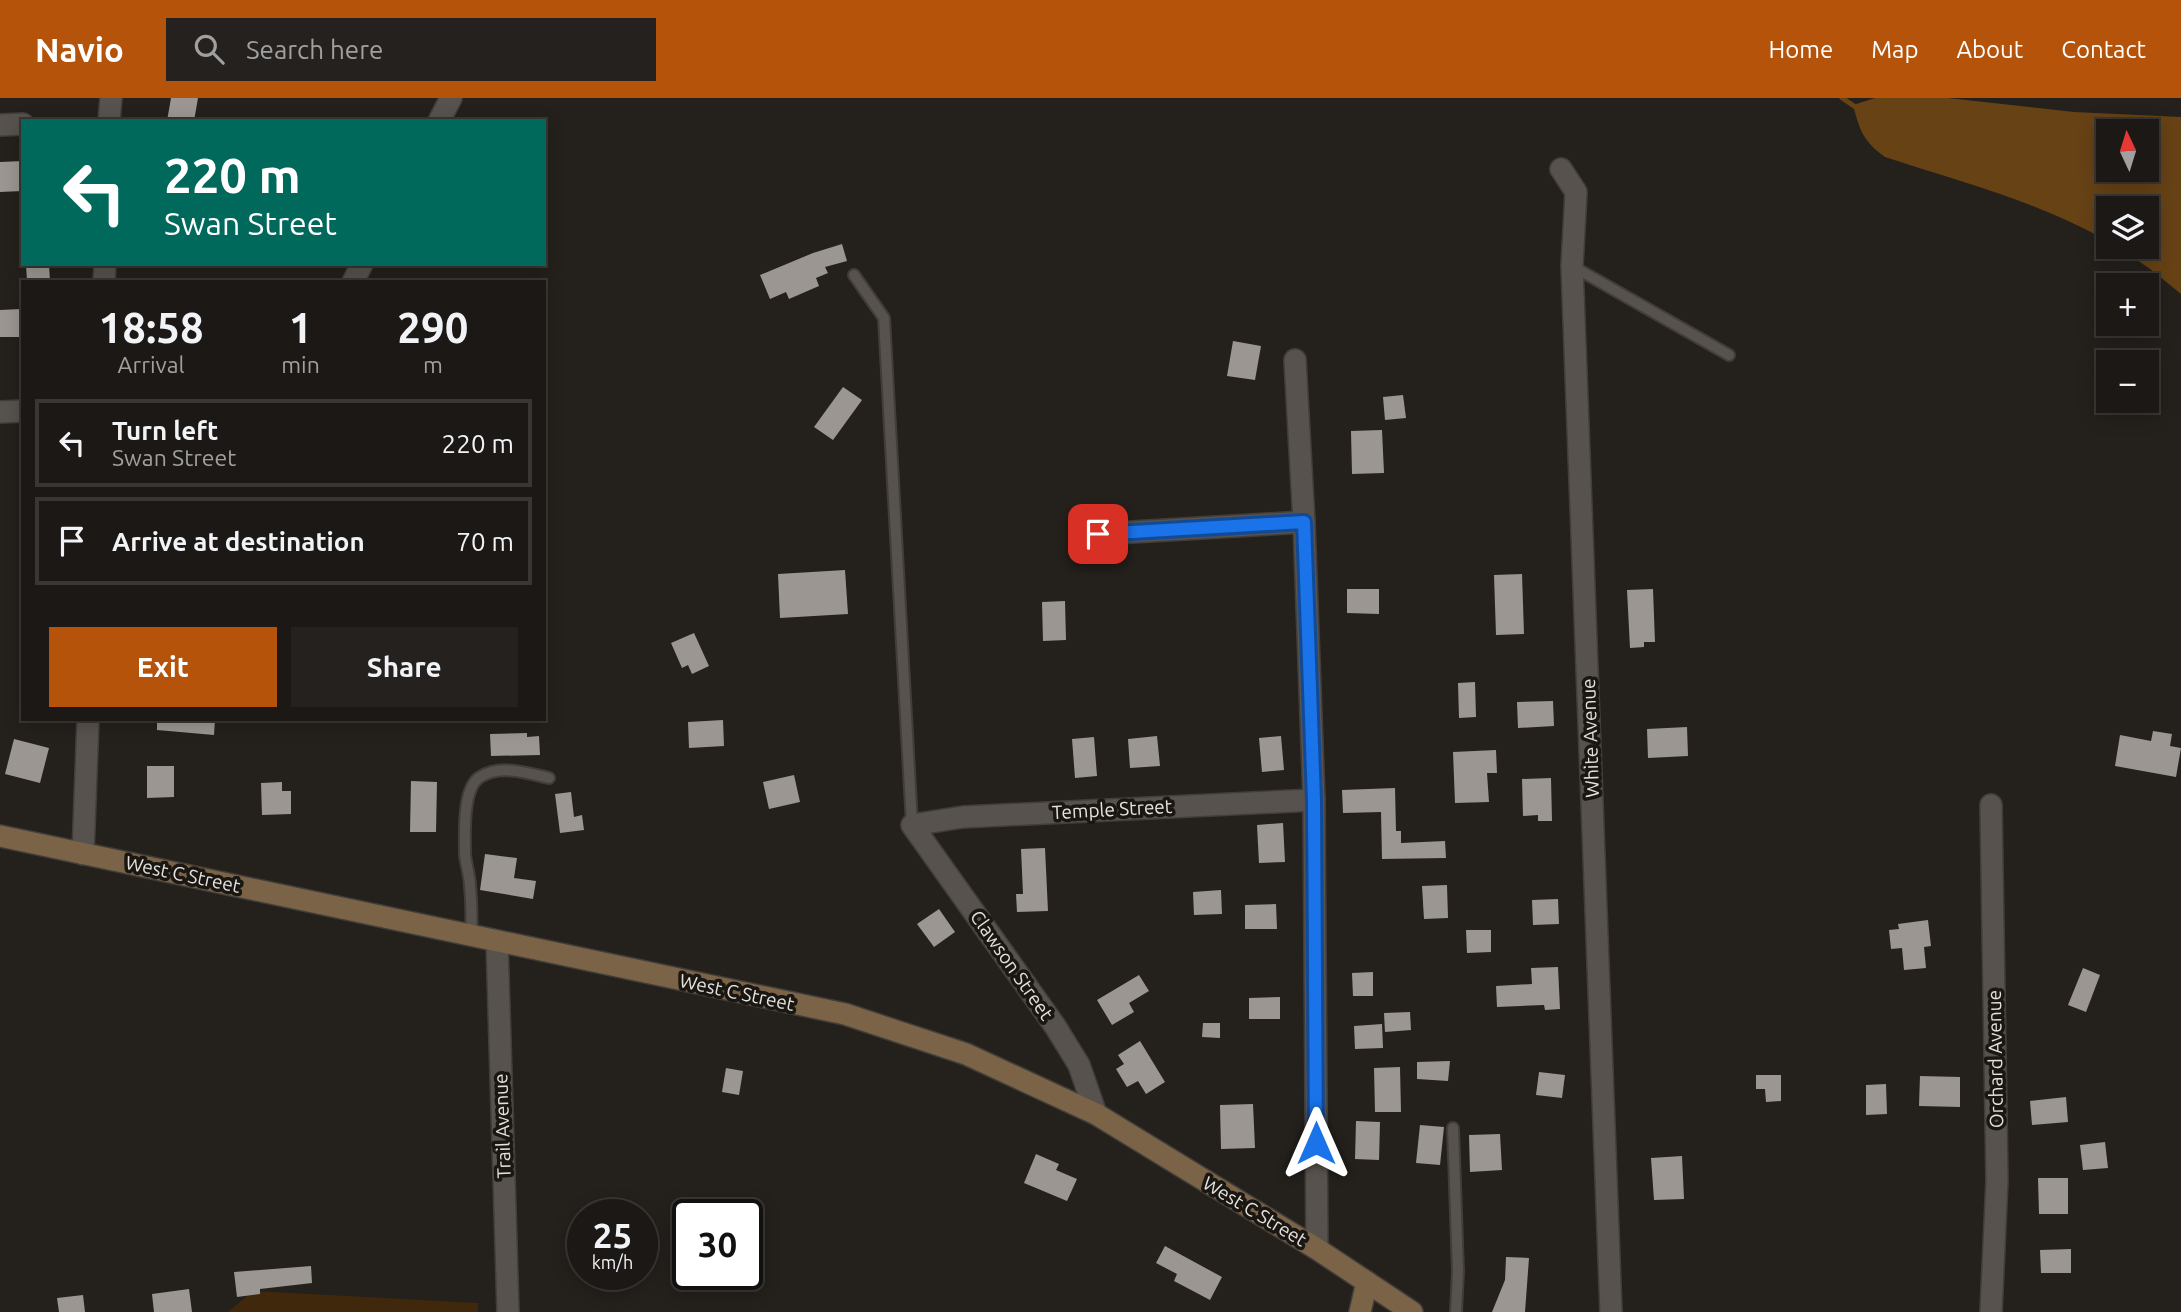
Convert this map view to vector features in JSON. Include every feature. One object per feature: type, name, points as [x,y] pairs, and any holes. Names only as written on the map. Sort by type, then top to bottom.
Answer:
[{"type":"main road","name":"West C Street","points":[[0,836],[845,1014],[966,1055],[1096,1114],[1317,1249],[1412,1312]]},
{"type":"main road","points":[[1360,1312],[1367,1282]]},
{"type":"street","points":[[109,119],[111,98]]},
{"type":"street","points":[[440,119],[451,98]]},
{"type":"street","points":[[0,125],[21,124]]},
{"type":"street","name":"White Avenue","points":[[1561,169],[1576,192],[1572,266],[1611,1312]]},
{"type":"street","points":[[1295,360],[1314,800],[1317,1249]]},
{"type":"street","points":[[0,412],[21,411]]},
{"type":"street","points":[[1098,534],[1304,522]]},
{"type":"street","points":[[83,853],[88,721]]},
{"type":"street","name":"Temple Street","points":[[912,825],[963,817],[1314,800]]},
{"type":"street","name":"Orchard Avenue","points":[[1991,806],[1997,1180],[1991,1312]]},
{"type":"street","name":"Clawson Street","points":[[912,825],[1055,1026],[1079,1065],[1096,1114]]},
{"type":"street","name":"Trail Avenue","points":[[497,941],[508,1312]]},
{"type":"lane","points":[[1572,266],[1729,355]]},
{"type":"lane","points":[[854,275],[884,318],[912,825]]},
{"type":"lane","points":[[472,936],[470,885],[465,856],[467,800],[471,787],[480,777],[495,772],[513,770],[549,778]]},
{"type":"lane","points":[[1453,1128],[1458,1271],[1456,1312]]},
{"type":"shaded area","points":[[1875,98],[1948,98],[2074,112],[2181,117],[2181,294],[2159,276],[2159,273],[2136,259],[2159,259],[2159,196],[2096,196],[2096,235],[2028,204],[1885,157],[1863,135],[1853,105]]},
{"type":"shaded area","points":[[253,1291],[478,1303],[478,1312],[228,1312]]},
{"type":"building","points":[[171,98],[198,98],[194,119],[167,119]]},
{"type":"building","points":[[21,161],[21,191],[0,192],[0,162]]},
{"type":"building","points":[[842,244],[847,261],[825,267],[828,273],[816,278],[819,286],[789,299],[786,292],[770,299],[760,275]]},
{"type":"building","points":[[26,266],[49,266],[50,280],[27,280]]},
{"type":"building","points":[[21,309],[21,337],[0,337],[0,310]]},
{"type":"building","points":[[1233,341],[1261,346],[1255,380],[1227,376]]},
{"type":"building","points":[[843,387],[862,400],[833,440],[814,427]]},
{"type":"building","points":[[1403,395],[1406,418],[1385,420],[1383,397]]},
{"type":"building","points":[[1382,430],[1384,473],[1352,474],[1351,431]]},
{"type":"building","points":[[845,570],[848,614],[780,618],[778,574]]},
{"type":"building","points":[[1522,574],[1524,634],[1496,635],[1494,575]]},
{"type":"building","points":[[1347,589],[1379,589],[1379,614],[1347,613]]},
{"type":"building","points":[[1653,589],[1655,642],[1644,642],[1644,647],[1630,648],[1627,590]]},
{"type":"building","points":[[1065,601],[1066,640],[1043,641],[1042,602]]},
{"type":"building","points":[[694,633],[709,666],[692,674],[688,665],[682,668],[671,643]]},
{"type":"building","points":[[1475,682],[1476,717],[1459,718],[1458,683]]},
{"type":"building","points":[[1553,701],[1554,726],[1518,728],[1517,702]]},
{"type":"building","points":[[723,720],[724,746],[689,748],[688,722]]},
{"type":"building","points":[[157,721],[215,721],[214,735],[157,730]]},
{"type":"building","points":[[1687,727],[1688,756],[1648,758],[1647,729]]},
{"type":"building","points":[[2153,731],[2172,734],[2170,746],[2181,748],[2176,777],[2115,766],[2120,735],[2151,741]]},
{"type":"building","points":[[527,733],[527,737],[539,736],[540,755],[491,756],[490,734]]},
{"type":"building","points":[[1157,736],[1160,766],[1130,768],[1128,739]]},
{"type":"building","points":[[1281,736],[1284,770],[1262,772],[1259,738]]},
{"type":"building","points":[[1094,737],[1097,776],[1075,778],[1072,739]]},
{"type":"building","points":[[14,739],[49,748],[40,783],[5,774]]},
{"type":"building","points":[[1496,750],[1497,773],[1487,773],[1489,802],[1455,803],[1453,752]]},
{"type":"building","points":[[147,766],[174,766],[174,797],[147,798]]},
{"type":"building","points":[[794,775],[800,802],[769,809],[763,782]]},
{"type":"building","points":[[1551,778],[1552,821],[1538,821],[1538,815],[1523,816],[1522,779]]},
{"type":"building","points":[[411,781],[437,782],[436,832],[410,832]]},
{"type":"building","points":[[282,782],[282,791],[291,791],[291,814],[262,815],[261,783]]},
{"type":"building","points":[[1395,788],[1396,831],[1401,831],[1401,843],[1445,841],[1446,858],[1382,859],[1381,812],[1343,813],[1342,790]]},
{"type":"building","points":[[571,792],[574,817],[582,815],[584,830],[560,833],[555,794]]},
{"type":"building","points":[[1283,823],[1285,862],[1259,863],[1257,825]]},
{"type":"building","points":[[1045,848],[1048,911],[1017,912],[1016,894],[1023,894],[1021,849]]},
{"type":"building","points":[[485,854],[517,858],[514,878],[536,881],[533,899],[480,890]]},
{"type":"building","points":[[1447,885],[1448,918],[1424,919],[1422,886]]},
{"type":"building","points":[[1221,890],[1222,914],[1194,915],[1193,892]]},
{"type":"building","points":[[1558,899],[1559,924],[1533,925],[1532,900]]},
{"type":"building","points":[[1276,904],[1277,929],[1245,929],[1245,905]]},
{"type":"building","points":[[939,909],[955,932],[934,947],[917,924]]},
{"type":"building","points":[[1928,920],[1931,946],[1924,947],[1926,968],[1904,970],[1902,948],[1891,949],[1889,930],[1899,929],[1898,924]]},
{"type":"building","points":[[1466,930],[1491,930],[1491,952],[1467,953]]},
{"type":"building","points":[[1558,967],[1560,1009],[1545,1010],[1544,1005],[1497,1007],[1496,986],[1532,984],[1531,968]]},
{"type":"building","points":[[2083,968],[2100,975],[2086,1012],[2068,1005]]},
{"type":"building","points":[[1373,972],[1373,996],[1353,996],[1352,973]]},
{"type":"building","points":[[1139,975],[1149,991],[1129,1003],[1134,1012],[1112,1025],[1097,1000]]},
{"type":"building","points":[[1280,997],[1280,1019],[1249,1019],[1249,998]]},
{"type":"building","points":[[1410,1012],[1411,1030],[1385,1032],[1384,1013]]},
{"type":"building","points":[[1203,1023],[1220,1023],[1220,1038],[1202,1037]]},
{"type":"building","points":[[1382,1024],[1383,1048],[1355,1049],[1354,1026]]},
{"type":"building","points":[[1140,1041],[1165,1082],[1146,1094],[1138,1081],[1127,1087],[1116,1069],[1124,1064],[1118,1055]]},
{"type":"building","points":[[1450,1061],[1448,1081],[1417,1079],[1417,1062]]},
{"type":"building","points":[[1400,1067],[1401,1112],[1375,1112],[1374,1068]]},
{"type":"building","points":[[726,1068],[743,1071],[739,1095],[722,1092]]},
{"type":"building","points":[[1539,1072],[1565,1075],[1562,1098],[1536,1095]]},
{"type":"building","points":[[1756,1075],[1781,1075],[1781,1101],[1766,1102],[1765,1089],[1756,1089]]},
{"type":"building","points":[[1920,1076],[1960,1077],[1960,1107],[1919,1106]]},
{"type":"building","points":[[1886,1084],[1887,1114],[1866,1115],[1866,1085]]},
{"type":"building","points":[[2066,1097],[2068,1122],[2032,1125],[2030,1101]]},
{"type":"building","points":[[1253,1104],[1255,1148],[1221,1149],[1220,1105]]},
{"type":"building","points":[[1356,1121],[1380,1122],[1379,1160],[1355,1159]]},
{"type":"building","points":[[1420,1125],[1444,1127],[1440,1165],[1416,1163]]},
{"type":"building","points":[[1500,1134],[1502,1170],[1470,1172],[1469,1135]]},
{"type":"building","points":[[2105,1142],[2108,1168],[2083,1170],[2080,1145]]},
{"type":"building","points":[[1036,1154],[1059,1164],[1056,1170],[1077,1179],[1067,1201],[1024,1183]]},
{"type":"building","points":[[1682,1156],[1684,1199],[1654,1200],[1651,1158]]},
{"type":"building","points":[[2038,1178],[2068,1178],[2068,1214],[2039,1214]]},
{"type":"building","points":[[1165,1246],[1222,1277],[1210,1300],[1174,1281],[1177,1274],[1156,1263]]},
{"type":"building","points":[[2071,1249],[2071,1273],[2041,1273],[2040,1250]]},
{"type":"building","points":[[1506,1257],[1529,1258],[1525,1312],[1492,1312],[1505,1280]]},
{"type":"building","points":[[311,1266],[312,1283],[260,1289],[260,1294],[237,1297],[234,1272]]},
{"type":"building","points":[[189,1289],[192,1312],[154,1312],[152,1294]]},
{"type":"building","points":[[83,1295],[85,1312],[59,1312],[57,1298]]},
{"type":"waterway","points":[[1842,98],[1857,108]]},
{"type":"route","points":[[1098,534],[1304,522],[1314,800],[1316,1143]]}]
